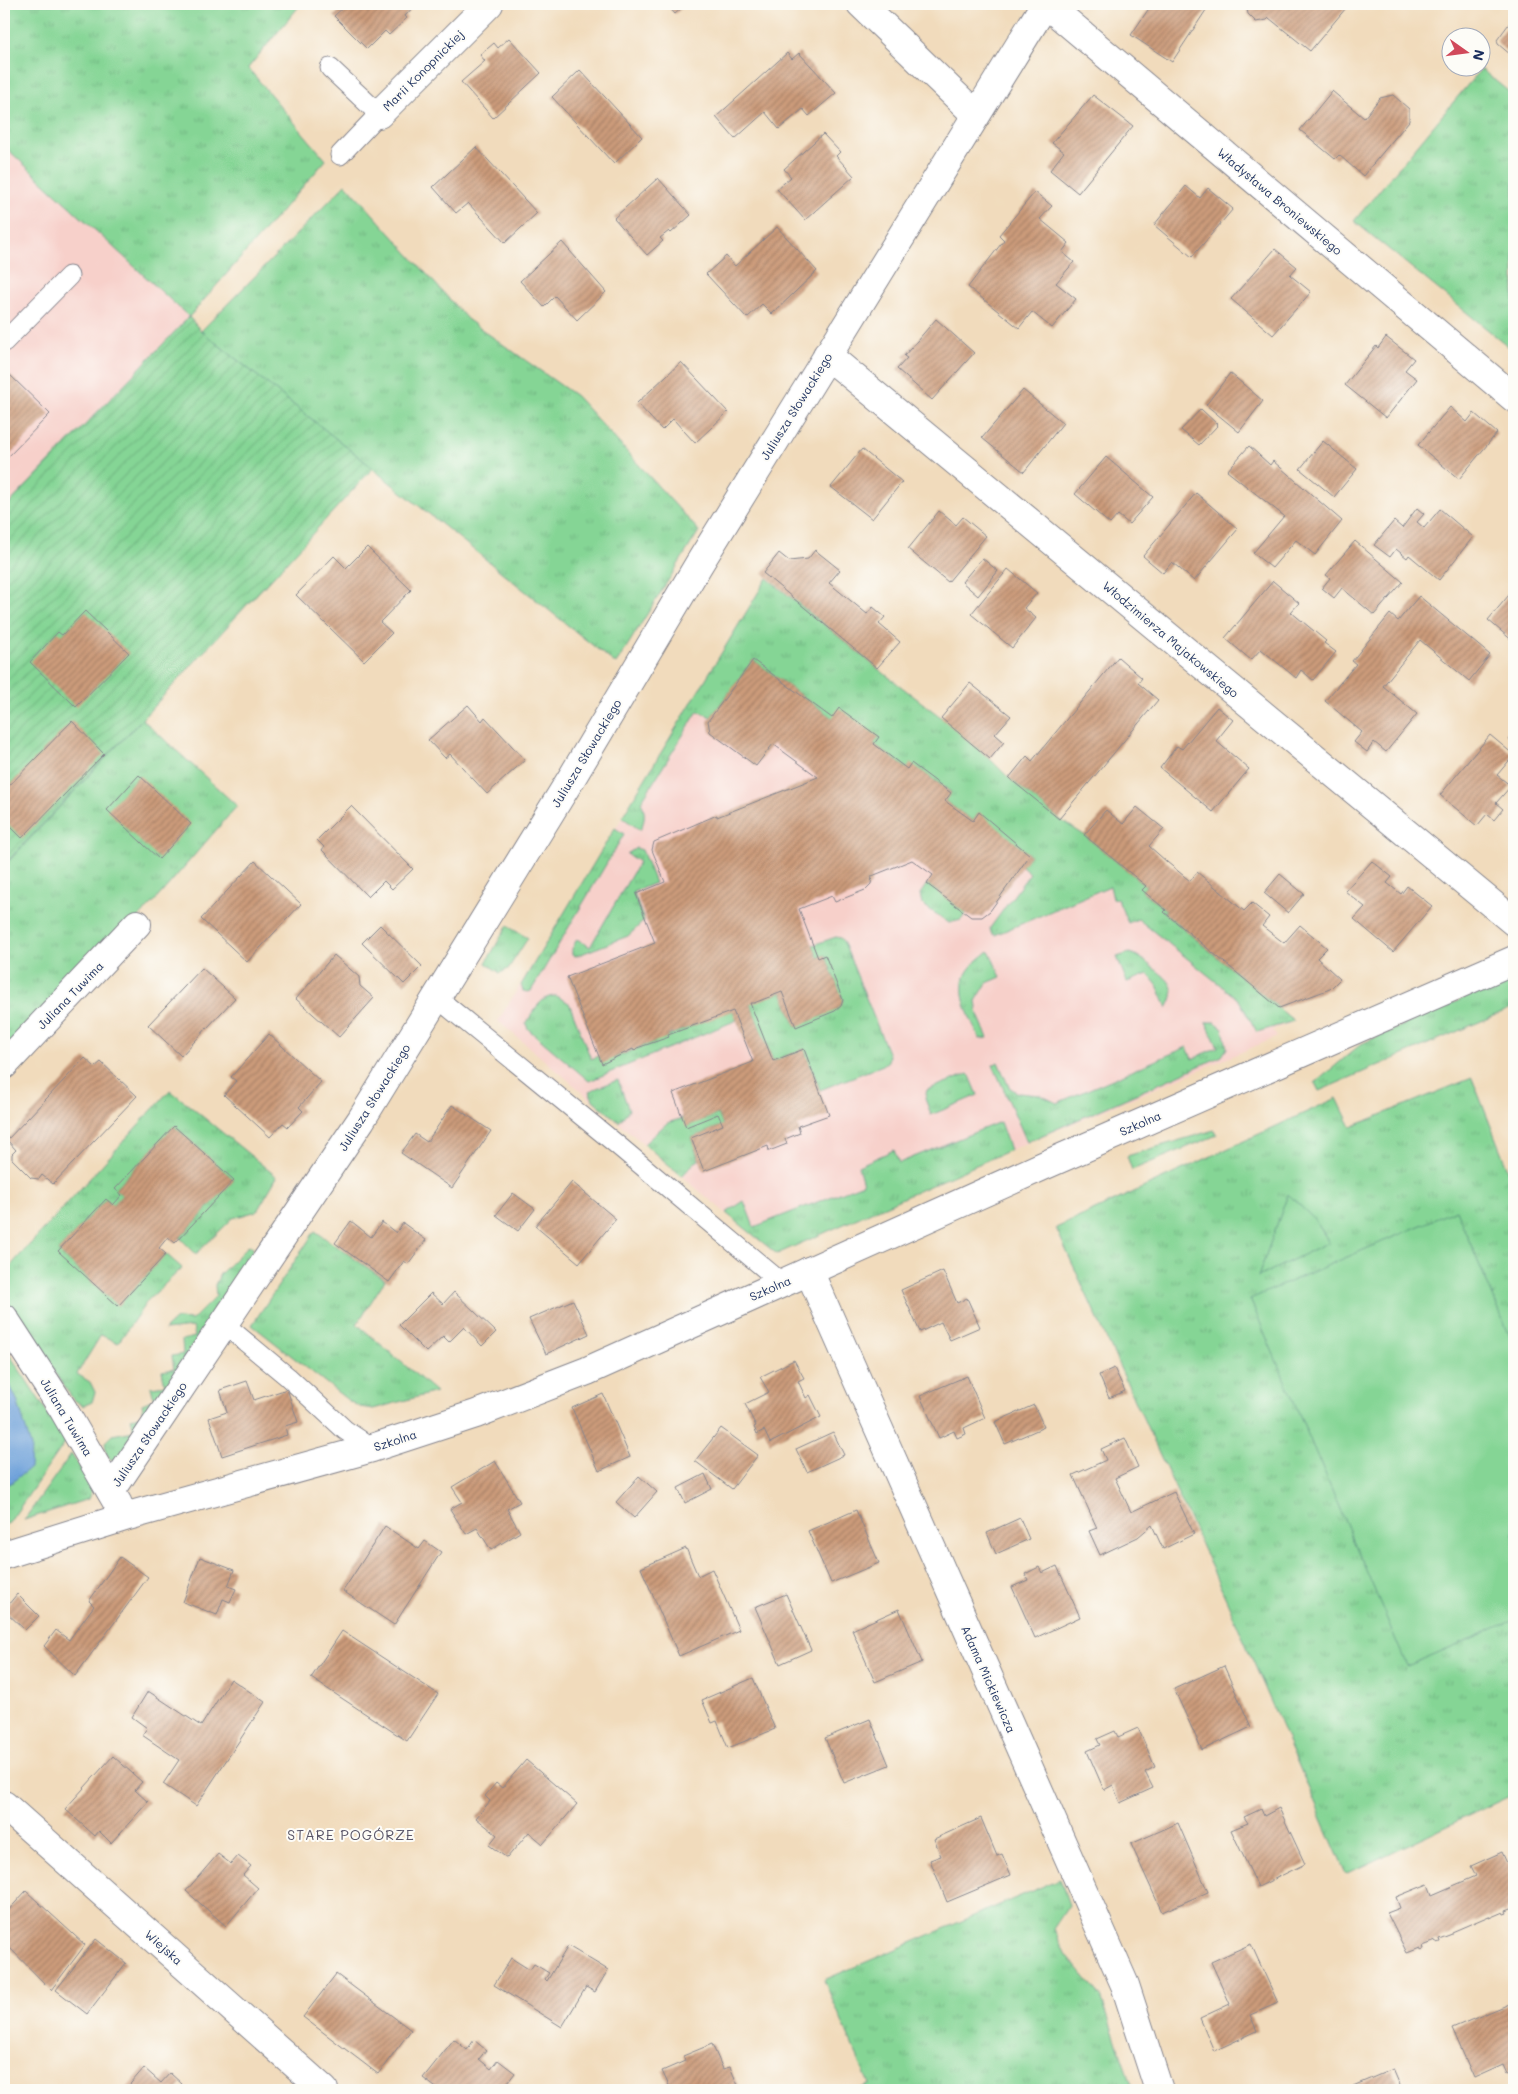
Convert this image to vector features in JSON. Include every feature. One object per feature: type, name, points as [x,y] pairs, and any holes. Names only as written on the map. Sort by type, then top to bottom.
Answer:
[{"type":"street","name":"Marii Konopnickiej","points":[[379,114],[489,4]]},
{"type":"street","points":[[861,4],[976,115]]},
{"type":"street","name":"Juliusza Słowackiego","points":[[111,1491],[361,1120],[574,774],[699,564],[1045,4]]},
{"type":"street","name":"Władysława Broniewskiego","points":[[1045,4],[1514,398]]},
{"type":"street","name":"Włodzimierza Majakowskiego","points":[[828,355],[1514,922]]},
{"type":"street","name":"Juliana Tuwima","points":[[4,1065],[137,924]]},
{"type":"street","name":"Szkolna","points":[[4,1555],[128,1516],[372,1448],[476,1414],[535,1392],[782,1284],[1043,1166],[1514,960]]},
{"type":"street","name":"Adama Mickiewicza","points":[[809,1271],[1125,1985],[1159,2090]]},
{"type":"street","name":"Juliana Tuwima","points":[[4,1318],[63,1409],[115,1500],[128,1516]]},
{"type":"street","name":"Wiejska","points":[[4,1805],[324,2090]]},
{"type":"lane","points":[[330,68],[379,114],[340,155]]},
{"type":"lane","points":[[4,342],[69,276]]},
{"type":"lane","points":[[436,997],[615,1143],[782,1284]]},
{"type":"lane","points":[[224,1324],[288,1377],[345,1430],[372,1448]]},
{"type":"shaded area","points":[[4,146],[189,317],[4,509]]},
{"type":"shaded area","points":[[767,581],[1122,870],[1165,909],[1163,912],[1293,1022],[1272,1030],[1277,1037],[772,1251],[710,1200],[498,1021]]},
{"type":"green space","points":[[4,4],[301,4],[248,68],[326,160],[189,317],[4,146]]},
{"type":"green space","points":[[1490,76],[1514,96],[1514,351],[1354,221],[1473,78],[1490,78]]},
{"type":"green space","points":[[346,184],[467,319],[576,396],[699,531],[616,664],[201,331]]},
{"type":"green space","points":[[189,317],[201,331],[373,468],[142,719],[4,865],[4,509]]},
{"type":"green space","points":[[767,578],[877,668],[942,718],[1009,778],[1059,819],[1084,835],[1146,886],[1142,891],[1166,910],[1163,912],[1294,1021],[1257,1032],[1239,1000],[1138,919],[1128,923],[1117,898],[1113,899],[1110,886],[995,935],[991,933],[990,928],[1030,873],[1022,866],[1030,855],[979,813],[973,821],[945,801],[951,792],[911,764],[907,769],[874,744],[879,737],[832,718],[753,660],[711,717],[698,711],[641,802],[644,816],[640,830],[622,817]]},
{"type":"green space","points":[[142,719],[237,806],[152,904],[4,1054],[4,866]]},
{"type":"green space","points":[[615,828],[624,834],[531,991],[523,991],[521,985]]},
{"type":"green space","points":[[636,848],[642,850],[655,883],[633,892],[644,921],[628,936],[576,956],[572,955],[572,949],[577,939],[590,947],[639,862],[627,854]]},
{"type":"green space","points":[[927,884],[966,913],[961,920],[949,923],[922,904],[920,894]]},
{"type":"green space","points":[[507,926],[528,938],[508,969],[500,973],[486,963]]},
{"type":"green space","points":[[836,937],[841,938],[844,943],[889,1055],[888,1061],[883,1065],[820,1090],[804,1049],[773,1061],[750,1003],[782,992],[796,1027],[838,1009],[843,1000],[825,955],[818,958],[813,945]]},
{"type":"green space","points":[[989,951],[1001,977],[987,983],[976,1001],[978,1015],[988,1038],[980,1039],[965,1005],[963,988],[964,979],[970,968]]},
{"type":"green space","points":[[1129,953],[1141,958],[1170,984],[1172,994],[1167,1008],[1157,985],[1148,974],[1127,982],[1117,957]]},
{"type":"green space","points":[[1514,976],[1514,1007],[1319,1091],[1315,1083],[1361,1044]]},
{"type":"green space","points":[[556,996],[569,1003],[591,1059],[598,1056],[602,1063],[729,1011],[733,1011],[737,1020],[589,1081],[528,1029],[526,1024],[542,1001]]},
{"type":"green space","points":[[1206,1022],[1215,1022],[1223,1028],[1227,1048],[1222,1056],[1027,1142],[993,1065],[998,1062],[1009,1087],[1018,1093],[1040,1095],[1057,1103],[1187,1047],[1192,1059],[1218,1047]]},
{"type":"green space","points":[[968,1074],[978,1095],[931,1115],[925,1098],[927,1090]]},
{"type":"green space","points":[[1472,1078],[1514,1185],[1514,1794],[1346,1874],[1226,1599],[1056,1228],[1337,1098],[1351,1127]]},
{"type":"green space","points":[[618,1080],[629,1110],[619,1122],[593,1100],[589,1091]]},
{"type":"green space","points":[[170,1090],[277,1177],[257,1211],[233,1218],[196,1254],[180,1238],[234,1180],[174,1126],[115,1189],[122,1195],[113,1205],[106,1199],[58,1251],[118,1306],[166,1254],[182,1268],[148,1300],[118,1343],[101,1335],[77,1374],[90,1382],[95,1392],[92,1402],[83,1406],[73,1399],[4,1299],[4,1273]]},
{"type":"green space","points":[[718,1114],[723,1125],[691,1138],[699,1160],[682,1176],[644,1144],[667,1123],[683,1118],[687,1126]]},
{"type":"green space","points":[[1000,1122],[1010,1150],[777,1254],[726,1213],[744,1201],[754,1227],[863,1184],[858,1166],[894,1150],[899,1163]]},
{"type":"green space","points":[[1214,1130],[1217,1135],[1132,1170],[1127,1156]]},
{"type":"green space","points":[[1288,1194],[1315,1220],[1329,1242],[1258,1277]]},
{"type":"green space","points":[[1456,1210],[1514,1346],[1514,1620],[1407,1666],[1250,1299]]},
{"type":"green space","points":[[315,1231],[385,1280],[357,1324],[436,1392],[373,1409],[360,1407],[349,1401],[252,1325]]},
{"type":"green space","points":[[249,1245],[253,1247],[252,1254],[118,1461],[110,1459],[106,1453],[105,1442],[112,1435],[134,1431],[131,1418],[144,1415],[142,1404],[154,1399],[151,1387],[165,1385],[162,1371],[174,1369],[172,1356],[183,1354],[182,1340],[195,1337],[193,1327],[164,1330],[176,1319],[192,1320],[216,1296],[215,1285],[220,1274]]},
{"type":"green space","points":[[4,1346],[66,1441],[9,1523],[4,1525],[4,1485],[11,1483],[23,1422],[17,1400],[4,1373]]},
{"type":"green space","points":[[71,1454],[93,1486],[88,1499],[24,1520]]},
{"type":"green space","points":[[1060,1879],[1069,1905],[1053,1929],[1066,1955],[1101,1997],[1133,2090],[856,2090],[869,2084],[824,1980]]},
{"type":"water","points":[[4,1373],[17,1400],[31,1446],[30,1468],[11,1483],[4,1485]]},
{"type":"building","points":[[347,4],[416,4],[405,16],[407,18],[389,35],[385,31],[367,49],[334,16]]},
{"type":"building","points":[[666,4],[686,4],[675,14]]},
{"type":"building","points":[[1152,4],[1210,4],[1172,62],[1131,35]]},
{"type":"building","points":[[1246,4],[1341,4],[1346,8],[1310,51],[1269,18],[1256,22],[1248,14]]},
{"type":"building","points":[[1514,17],[1514,64],[1510,61],[1511,55],[1498,44],[1497,40]]},
{"type":"building","points":[[509,38],[541,73],[493,118],[461,82],[485,61],[480,55],[494,43],[498,48]]},
{"type":"building","points":[[787,53],[792,59],[799,53],[836,93],[809,116],[803,109],[779,129],[765,112],[735,139],[716,117]]},
{"type":"building","points":[[580,70],[642,137],[614,164],[552,97]]},
{"type":"building","points":[[1332,91],[1364,118],[1380,98],[1393,95],[1409,109],[1409,121],[1363,176],[1339,155],[1335,159],[1300,130]]},
{"type":"building","points":[[1093,95],[1133,126],[1078,193],[1050,170],[1064,152],[1052,143]]},
{"type":"building","points":[[823,134],[840,152],[836,156],[854,176],[805,220],[777,189],[791,177],[784,169]]},
{"type":"building","points":[[476,147],[537,213],[505,243],[468,203],[456,213],[433,187]]},
{"type":"building","points":[[658,178],[691,215],[671,233],[669,231],[660,238],[663,241],[647,255],[614,218]]},
{"type":"building","points":[[1186,186],[1200,198],[1208,188],[1233,209],[1192,257],[1154,225]]},
{"type":"building","points":[[1035,192],[1052,206],[1040,219],[1069,243],[1062,252],[1074,262],[1056,283],[1076,299],[1052,328],[1032,312],[1019,328],[968,287],[1004,240],[999,235]]},
{"type":"building","points":[[777,227],[817,271],[772,314],[762,304],[747,318],[706,274],[726,256],[735,266]]},
{"type":"building","points":[[562,242],[606,292],[577,320],[555,296],[544,307],[520,281]]},
{"type":"building","points":[[1275,249],[1297,267],[1290,275],[1311,292],[1273,335],[1231,299]]},
{"type":"building","points":[[936,319],[974,353],[932,400],[897,369],[907,358],[904,356]]},
{"type":"building","points":[[1386,337],[1414,359],[1405,370],[1417,379],[1386,418],[1345,385],[1376,346],[1378,348]]},
{"type":"building","points":[[681,362],[728,412],[695,443],[673,419],[662,430],[637,403]]},
{"type":"building","points":[[7,372],[50,414],[4,461],[4,375]]},
{"type":"building","points":[[1230,373],[1263,401],[1239,432],[1206,405]]},
{"type":"building","points":[[1023,390],[1063,423],[1024,472],[982,438]]},
{"type":"building","points":[[1450,407],[1467,422],[1474,413],[1497,433],[1459,479],[1418,445]]},
{"type":"building","points":[[1201,409],[1218,425],[1199,445],[1181,430]]},
{"type":"building","points":[[1323,441],[1357,469],[1334,497],[1300,469]]},
{"type":"building","points":[[1249,446],[1270,465],[1273,461],[1342,521],[1315,555],[1296,540],[1272,568],[1253,553],[1284,516],[1227,471]]},
{"type":"building","points":[[862,449],[902,482],[872,519],[831,487]]},
{"type":"building","points":[[1106,457],[1153,497],[1129,524],[1118,515],[1110,524],[1075,494]]},
{"type":"building","points":[[1196,493],[1238,529],[1194,581],[1172,562],[1163,573],[1143,556]]},
{"type":"building","points":[[1417,508],[1424,514],[1417,522],[1424,528],[1440,509],[1473,537],[1439,580],[1409,555],[1407,558],[1396,549],[1390,557],[1374,545],[1394,521],[1402,528]]},
{"type":"building","points":[[939,511],[956,525],[963,517],[986,536],[948,582],[908,549]]},
{"type":"building","points":[[1355,541],[1403,582],[1374,615],[1342,588],[1334,598],[1322,588],[1330,578],[1326,575]]},
{"type":"building","points":[[367,547],[411,590],[380,622],[392,633],[364,661],[296,595],[334,556],[346,568]]},
{"type":"building","points":[[815,550],[840,570],[829,583],[867,614],[873,607],[885,617],[879,624],[900,642],[877,668],[763,573],[779,553],[789,561],[808,559]]},
{"type":"building","points":[[982,558],[998,571],[978,596],[962,582]]},
{"type":"building","points":[[1008,569],[1037,593],[1024,608],[1036,618],[1012,648],[971,614]]},
{"type":"building","points":[[1273,581],[1299,603],[1291,612],[1326,641],[1324,643],[1336,652],[1313,680],[1301,670],[1296,678],[1261,649],[1251,660],[1225,638]]},
{"type":"building","points":[[1514,589],[1514,642],[1488,620]]},
{"type":"building","points":[[1419,596],[1490,655],[1469,681],[1420,640],[1383,686],[1417,714],[1386,752],[1374,742],[1367,752],[1354,742],[1362,732],[1325,701],[1356,664],[1352,661],[1390,614],[1398,621]]},
{"type":"building","points":[[85,611],[129,653],[76,707],[30,662],[58,632],[62,635]]},
{"type":"building","points":[[1118,657],[1142,678],[1138,683],[1158,700],[1059,819],[1009,778],[1027,756],[1032,761]]},
{"type":"building","points":[[753,660],[832,718],[839,708],[879,737],[874,744],[907,769],[911,763],[951,793],[945,801],[973,821],[979,812],[1030,855],[990,911],[982,917],[971,917],[927,884],[933,875],[912,860],[872,876],[871,884],[865,890],[835,902],[832,896],[799,909],[818,958],[825,955],[843,1000],[841,1006],[835,1011],[796,1027],[782,992],[750,1003],[773,1061],[804,1049],[829,1115],[798,1126],[800,1133],[785,1139],[787,1144],[769,1151],[768,1146],[704,1171],[691,1138],[723,1125],[718,1114],[686,1127],[673,1093],[753,1062],[733,1011],[668,1035],[669,1037],[637,1048],[634,1051],[633,1049],[602,1064],[567,977],[655,943],[636,894],[665,882],[652,850],[654,842],[717,815],[717,817],[818,777],[773,744],[756,766],[710,732],[708,721]]},
{"type":"building","points":[[970,683],[1011,716],[995,734],[1004,742],[990,759],[941,718]]},
{"type":"building","points":[[468,705],[482,721],[485,717],[525,760],[487,794],[450,754],[445,758],[428,740]]},
{"type":"building","points":[[1217,707],[1233,720],[1216,741],[1249,769],[1213,812],[1160,768],[1177,746],[1182,749]]},
{"type":"building","points":[[72,721],[104,754],[22,838],[4,820],[4,791]]},
{"type":"building","points":[[1514,733],[1514,744],[1509,740]]},
{"type":"building","points":[[1490,735],[1514,755],[1497,775],[1511,786],[1496,803],[1503,809],[1494,820],[1487,814],[1477,826],[1440,795]]},
{"type":"building","points":[[139,775],[191,824],[159,859],[107,810]]},
{"type":"building","points":[[351,806],[413,869],[392,889],[384,881],[368,897],[322,850],[324,847],[317,840]]},
{"type":"building","points":[[1137,807],[1164,829],[1149,846],[1167,862],[1190,881],[1197,872],[1244,911],[1252,903],[1269,917],[1262,926],[1284,943],[1300,925],[1327,948],[1317,958],[1340,979],[1330,989],[1279,1008],[1164,912],[1166,910],[1142,890],[1146,886],[1084,835],[1106,810],[1123,824]]},
{"type":"building","points":[[255,861],[301,904],[247,962],[201,919]]},
{"type":"building","points":[[1372,861],[1392,877],[1387,883],[1401,894],[1407,886],[1432,906],[1393,952],[1354,919],[1365,907],[1345,891]]},
{"type":"building","points":[[1280,874],[1304,894],[1288,913],[1264,893]]},
{"type":"building","points":[[380,925],[422,966],[404,984],[362,943]]},
{"type":"building","points":[[334,955],[359,977],[360,986],[374,998],[339,1037],[296,999]]},
{"type":"building","points":[[202,968],[235,998],[181,1056],[148,1025]]},
{"type":"building","points":[[269,1034],[321,1082],[299,1107],[303,1111],[288,1127],[283,1123],[270,1137],[224,1095],[236,1081],[231,1077]]},
{"type":"building","points":[[85,1058],[95,1067],[101,1062],[137,1096],[53,1184],[42,1175],[39,1179],[31,1178],[12,1159],[12,1154],[16,1150],[7,1140]]},
{"type":"building","points":[[452,1105],[491,1131],[452,1188],[401,1153],[415,1134],[427,1142]]},
{"type":"building","points":[[174,1126],[234,1180],[175,1243],[168,1237],[159,1248],[166,1254],[118,1306],[58,1251],[106,1199],[113,1205],[122,1195],[115,1189]]},
{"type":"building","points":[[572,1182],[616,1219],[579,1263],[535,1226]]},
{"type":"building","points":[[513,1193],[535,1209],[518,1231],[496,1215]]},
{"type":"building","points":[[351,1221],[371,1237],[382,1222],[396,1233],[403,1223],[426,1240],[408,1264],[404,1261],[389,1282],[335,1243]]},
{"type":"building","points":[[943,1271],[957,1303],[967,1298],[980,1327],[950,1340],[941,1322],[920,1332],[901,1290]]},
{"type":"building","points":[[454,1292],[496,1332],[482,1346],[464,1327],[449,1342],[443,1336],[426,1352],[399,1325],[431,1293],[443,1304]]},
{"type":"building","points":[[573,1300],[589,1334],[546,1354],[529,1319]]},
{"type":"building","points":[[794,1360],[804,1378],[798,1381],[806,1398],[810,1395],[821,1417],[770,1443],[764,1430],[757,1434],[754,1427],[756,1426],[745,1404],[769,1392],[760,1377]]},
{"type":"building","points":[[1114,1368],[1125,1391],[1109,1398],[1099,1375]]},
{"type":"building","points":[[967,1376],[985,1418],[964,1428],[966,1434],[957,1438],[954,1431],[939,1438],[920,1396]]},
{"type":"building","points":[[247,1381],[254,1400],[287,1389],[298,1422],[285,1426],[287,1435],[222,1456],[209,1418],[227,1412],[220,1390]]},
{"type":"building","points":[[603,1394],[630,1457],[599,1471],[572,1408]]},
{"type":"building","points":[[1034,1405],[1044,1427],[1005,1444],[995,1422]]},
{"type":"building","points":[[721,1428],[758,1455],[732,1489],[695,1461]]},
{"type":"building","points":[[833,1432],[844,1455],[807,1472],[796,1449]]},
{"type":"building","points":[[1125,1438],[1138,1467],[1115,1478],[1131,1512],[1174,1492],[1194,1534],[1163,1549],[1152,1525],[1138,1537],[1100,1555],[1089,1531],[1097,1528],[1073,1475],[1106,1460],[1101,1449]]},
{"type":"building","points":[[495,1461],[520,1502],[507,1509],[520,1532],[491,1550],[477,1528],[466,1534],[450,1509],[462,1502],[452,1487]]},
{"type":"building","points":[[705,1474],[712,1489],[685,1503],[678,1488]]},
{"type":"building","points":[[639,1476],[657,1492],[634,1518],[616,1502]]},
{"type":"building","points":[[856,1510],[879,1563],[831,1583],[808,1531]]},
{"type":"building","points":[[1020,1518],[1029,1539],[996,1554],[987,1533]]},
{"type":"building","points":[[385,1526],[419,1549],[425,1541],[441,1552],[394,1625],[343,1591]]},
{"type":"building","points":[[686,1548],[698,1576],[712,1569],[739,1630],[679,1656],[641,1568]]},
{"type":"building","points":[[120,1557],[148,1577],[75,1676],[44,1646],[56,1630],[69,1640],[94,1606],[89,1601]]},
{"type":"building","points":[[200,1557],[234,1570],[228,1586],[236,1589],[230,1602],[223,1599],[217,1615],[183,1602]]},
{"type":"building","points":[[1057,1566],[1080,1617],[1035,1638],[1012,1587],[1028,1580],[1025,1574],[1039,1567],[1042,1573]]},
{"type":"building","points":[[17,1594],[39,1616],[25,1630],[4,1610]]},
{"type":"building","points":[[786,1594],[811,1650],[780,1664],[755,1607]]},
{"type":"building","points":[[899,1609],[922,1662],[875,1682],[852,1630]]},
{"type":"building","points":[[342,1631],[438,1694],[407,1741],[311,1678]]},
{"type":"building","points":[[1224,1666],[1251,1727],[1202,1750],[1174,1689]]},
{"type":"building","points":[[753,1678],[775,1729],[728,1748],[717,1721],[712,1723],[702,1700]]},
{"type":"building","points":[[231,1679],[265,1702],[196,1806],[163,1784],[179,1760],[142,1735],[147,1728],[132,1717],[148,1691],[201,1726]]},
{"type":"building","points":[[870,1719],[889,1765],[844,1783],[825,1738]]},
{"type":"building","points":[[1138,1728],[1155,1767],[1145,1772],[1153,1788],[1120,1803],[1113,1785],[1104,1790],[1087,1751],[1100,1745],[1097,1739],[1115,1731],[1118,1737]]},
{"type":"building","points":[[113,1756],[142,1782],[135,1790],[148,1802],[111,1843],[99,1831],[95,1836],[65,1809]]},
{"type":"building","points":[[526,1760],[577,1804],[543,1844],[529,1832],[507,1858],[489,1845],[497,1835],[476,1818],[490,1801],[485,1796],[496,1783],[502,1788]]},
{"type":"building","points":[[1279,1808],[1305,1864],[1258,1887],[1231,1830],[1248,1823],[1244,1817],[1261,1809],[1264,1816]]},
{"type":"building","points":[[981,1818],[997,1856],[1002,1854],[1011,1875],[947,1902],[930,1860],[941,1856],[934,1839]]},
{"type":"building","points":[[1178,1823],[1208,1892],[1162,1912],[1131,1844]]},
{"type":"building","points":[[1502,1852],[1507,1863],[1514,1860],[1514,1908],[1506,1911],[1507,1913],[1504,1914],[1503,1912],[1489,1918],[1489,1916],[1452,1932],[1452,1934],[1439,1939],[1440,1942],[1436,1943],[1436,1941],[1423,1946],[1424,1949],[1420,1950],[1420,1948],[1407,1953],[1387,1913],[1400,1908],[1396,1897],[1428,1884],[1432,1895],[1476,1876],[1471,1866]]},
{"type":"building","points":[[218,1854],[231,1864],[238,1856],[251,1866],[243,1875],[258,1888],[226,1926],[186,1891]]},
{"type":"building","points":[[26,1891],[85,1945],[51,1990],[4,1942],[4,1915]]},
{"type":"building","points":[[96,1939],[126,1963],[87,2014],[56,1990]]},
{"type":"building","points":[[1251,1944],[1278,2003],[1250,2015],[1257,2031],[1214,2051],[1200,2018],[1230,2004],[1211,1962]]},
{"type":"building","points":[[568,1946],[608,1970],[595,1992],[586,1987],[562,2027],[494,1985],[511,1958],[530,1970],[534,1964],[549,1973],[545,1979],[547,1981]]},
{"type":"building","points":[[336,1974],[411,2030],[378,2074],[303,2017]]},
{"type":"building","points":[[1514,2002],[1514,2071],[1507,2074],[1503,2065],[1474,2078],[1452,2028]]},
{"type":"building","points":[[454,2039],[467,2050],[474,2040],[486,2050],[479,2059],[491,2069],[498,2060],[515,2073],[508,2082],[518,2090],[439,2090],[423,2078]]},
{"type":"building","points":[[712,2044],[723,2069],[730,2067],[740,2090],[671,2090],[662,2071],[685,2061],[683,2056]]},
{"type":"building","points":[[144,2068],[161,2083],[170,2073],[182,2084],[177,2090],[125,2090]]},
{"type":"building","points":[[1393,2069],[1402,2090],[1354,2090],[1353,2086]]},
{"type":"district","name":"STARE POGÓRZE","points":[[351,1834]]}]
